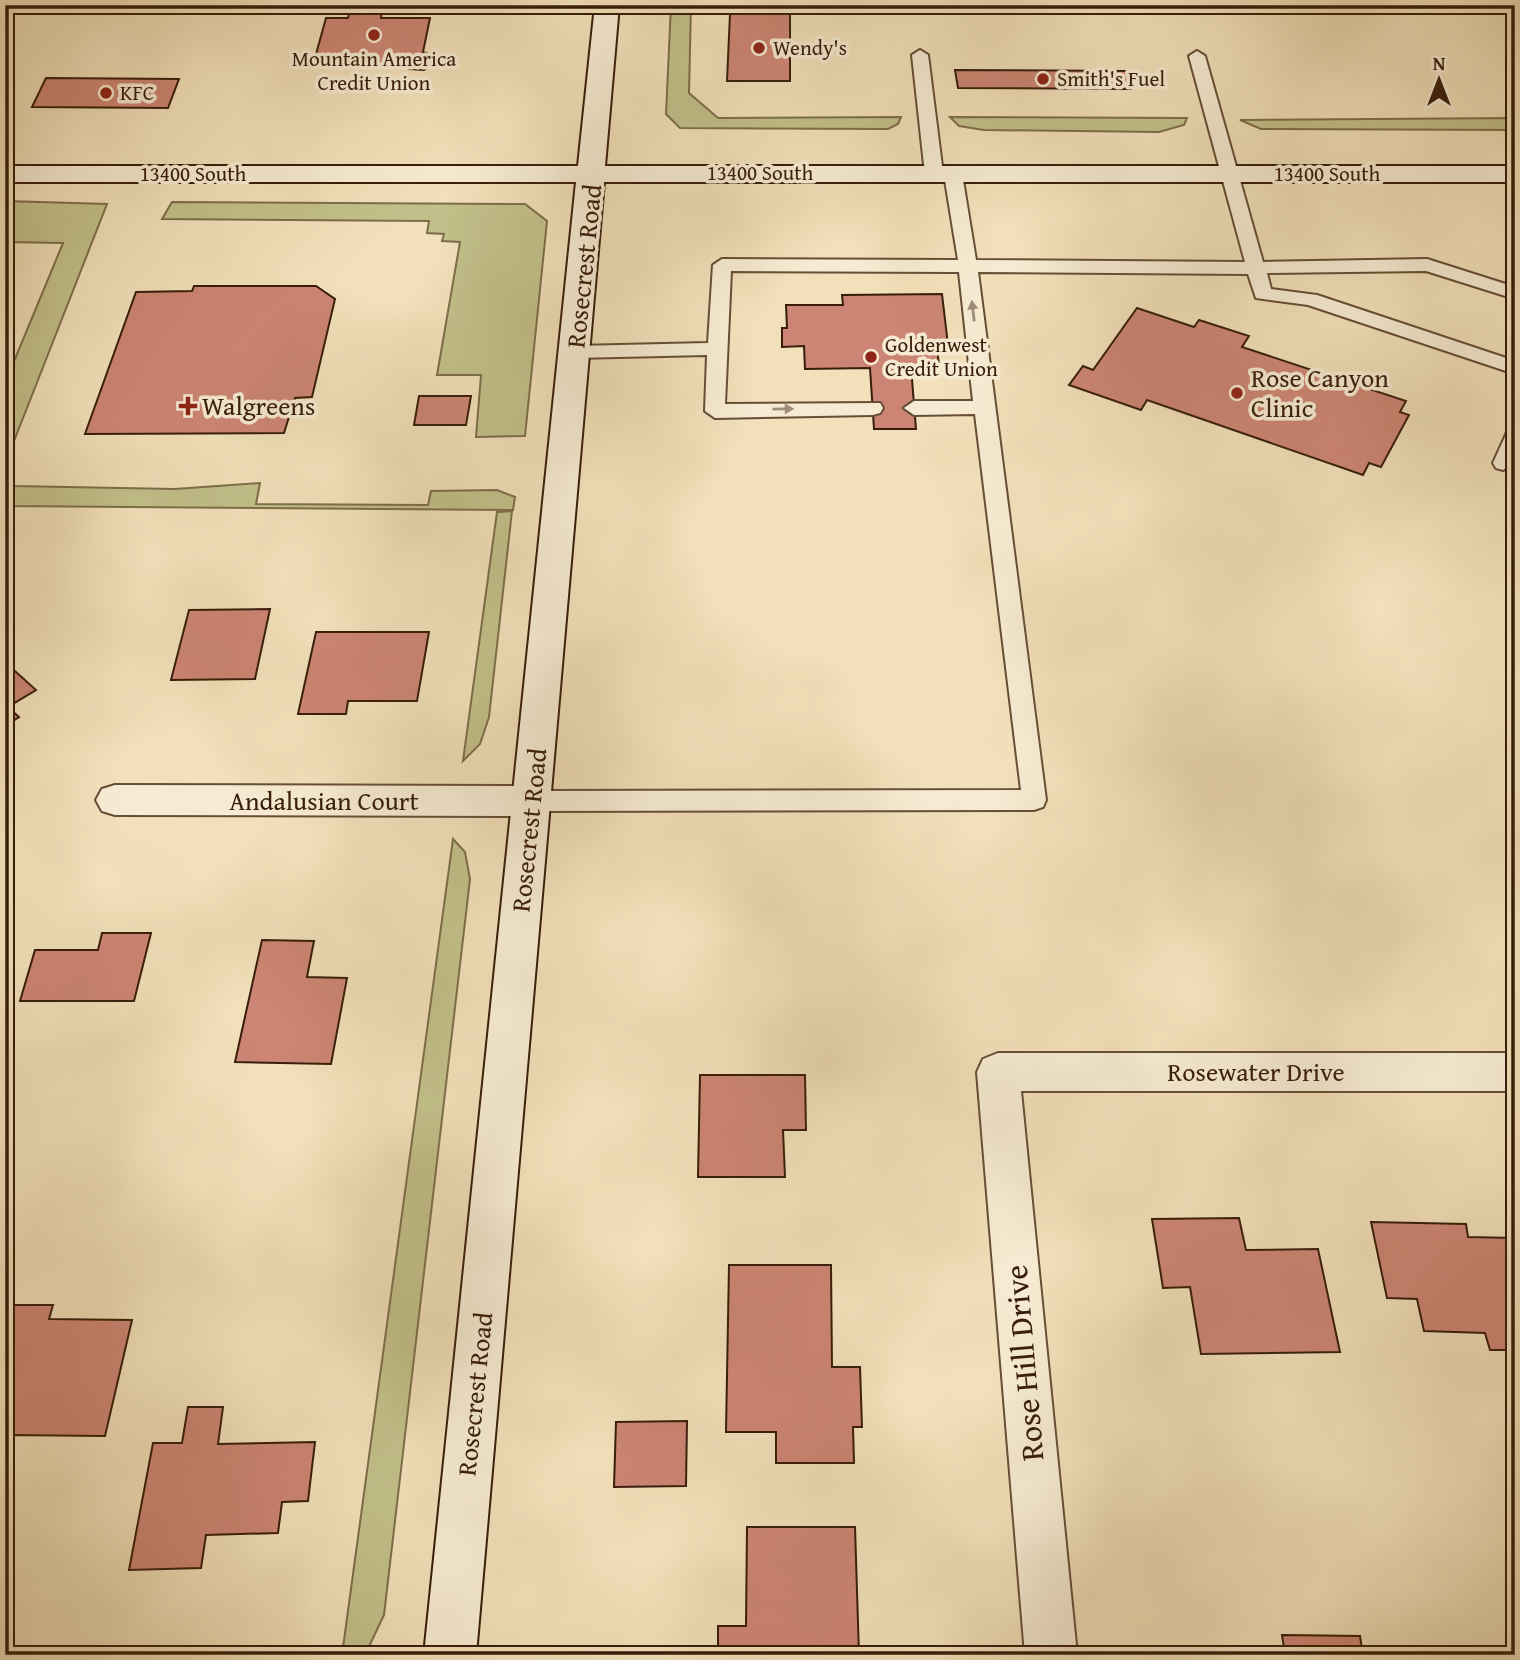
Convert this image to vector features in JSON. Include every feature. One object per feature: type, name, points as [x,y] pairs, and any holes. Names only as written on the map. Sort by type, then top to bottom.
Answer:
[{"type":"main road","name":"Rosecrest Road","points":[[450,1655],[607,5]]},
{"type":"main road","name":"13400 South","points":[[5,174],[1515,174]]},
{"type":"main road","name":"Andalusian Court","points":[[115,800],[532,801]]},
{"type":"main road","name":"Rosewater Drive","points":[[998,1072],[1515,1072]]},
{"type":"main road","name":"Rose Hill Drive","points":[[998,1072],[1051,1655]]},
{"type":"lane","points":[[532,801],[1034,800],[968,266],[943,174],[920,55]]},
{"type":"lane","points":[[1198,56],[1264,294],[1310,299],[1515,368]]},
{"type":"lane","points":[[873,408],[715,411],[722,265],[1255,268],[1427,265],[1515,293]]},
{"type":"lane","points":[[575,352],[717,349]]},
{"type":"lane","points":[[914,408],[984,407]]},
{"type":"lane","points":[[1503,463],[1515,435]]},
{"type":"shaded area","points":[[671,5],[691,5],[689,93],[718,118],[901,117],[898,124],[888,129],[680,128],[666,114]]},
{"type":"shaded area","points":[[950,117],[1187,118],[1184,125],[1159,132],[984,130],[959,126]]},
{"type":"shaded area","points":[[1515,118],[1515,130],[1261,129],[1240,120]]},
{"type":"shaded area","points":[[5,201],[107,204],[5,464],[5,383],[63,243],[5,242]]},
{"type":"shaded area","points":[[172,202],[525,204],[547,221],[525,436],[476,437],[481,375],[437,375],[460,242],[442,241],[444,234],[427,233],[429,221],[162,219]]},
{"type":"shaded area","points":[[5,469],[13,486],[175,489],[260,483],[256,504],[428,505],[431,491],[497,490],[515,497],[513,510],[5,506]]},
{"type":"shaded area","points":[[512,511],[489,717],[480,744],[463,761],[497,512]]},
{"type":"shaded area","points":[[453,839],[465,852],[470,879],[384,1615],[365,1655],[342,1655]]},
{"type":"building","name":"Mountain America Credit Union","points":[[351,5],[383,5],[381,18],[430,18],[423,52],[434,56],[433,65],[424,70],[409,69],[402,65],[313,65],[326,18],[348,18]]},
{"type":"building","name":"Wendy's","points":[[730,14],[790,14],[790,81],[727,81]]},
{"type":"building","name":"Smith's Fuel","points":[[955,70],[1127,71],[1131,89],[958,88]]},
{"type":"building","name":"KFC","points":[[46,78],[179,79],[168,108],[32,107]]},
{"type":"building","name":"Walgreens","points":[[194,286],[316,286],[335,299],[312,397],[295,398],[284,433],[85,434],[136,292],[192,291]]},
{"type":"building","name":"Goldenwest Credit Union","points":[[942,294],[948,345],[937,345],[939,367],[911,367],[916,429],[874,429],[870,368],[805,369],[804,346],[782,347],[782,328],[787,328],[786,305],[843,305],[842,295]]},
{"type":"building","name":"Rose Canyon Clinic","points":[[1137,308],[1194,327],[1199,320],[1249,336],[1242,347],[1406,401],[1400,412],[1409,415],[1381,467],[1369,463],[1363,475],[1147,400],[1141,410],[1069,385],[1083,366],[1093,370]]},
{"type":"building","points":[[419,396],[471,396],[466,425],[414,425]]},
{"type":"building","points":[[270,609],[255,679],[171,680],[189,610]]},
{"type":"building","points":[[316,632],[429,632],[417,701],[348,701],[346,714],[298,714]]},
{"type":"building","points":[[5,662],[36,690],[8,707],[19,717],[5,726]]},
{"type":"building","points":[[102,933],[151,933],[134,1001],[20,1001],[35,950],[98,950]]},
{"type":"building","points":[[262,940],[314,941],[307,977],[347,978],[331,1064],[235,1062]]},
{"type":"building","points":[[700,1075],[805,1075],[806,1130],[783,1130],[785,1177],[698,1177]]},
{"type":"building","points":[[1239,1218],[1246,1250],[1318,1249],[1340,1352],[1201,1354],[1190,1287],[1163,1288],[1152,1219]]},
{"type":"building","points":[[1371,1222],[1466,1224],[1468,1237],[1515,1238],[1515,1350],[1490,1350],[1485,1333],[1424,1331],[1417,1299],[1387,1298]]},
{"type":"building","points":[[729,1265],[831,1265],[832,1367],[860,1367],[862,1427],[853,1427],[854,1463],[776,1463],[776,1432],[726,1432]]},
{"type":"building","points":[[9,1305],[53,1305],[49,1319],[132,1320],[105,1436],[9,1435],[5,1448],[5,1317]]},
{"type":"building","points":[[188,1407],[223,1407],[218,1444],[315,1442],[308,1501],[282,1502],[278,1533],[206,1535],[201,1568],[129,1570],[153,1443],[182,1443]]},
{"type":"building","points":[[687,1421],[686,1486],[614,1487],[616,1422]]},
{"type":"building","points":[[747,1527],[855,1527],[859,1655],[718,1655],[718,1626],[746,1626]]},
{"type":"building","points":[[1282,1635],[1360,1636],[1363,1655],[1285,1655]]},
{"type":"place","name":"Mountain America Credit Union","points":[[374,35]]},
{"type":"place","name":"Wendy's","points":[[759,48]]},
{"type":"place","name":"Smith's Fuel","points":[[1043,79]]},
{"type":"place","name":"KFC","points":[[106,93]]},
{"type":"place","name":"Goldenwest Credit Union","points":[[871,357]]},
{"type":"place","name":"Rose Canyon Clinic","points":[[1237,393]]},
{"type":"place","name":"Walgreens","points":[[188,406]]}]
